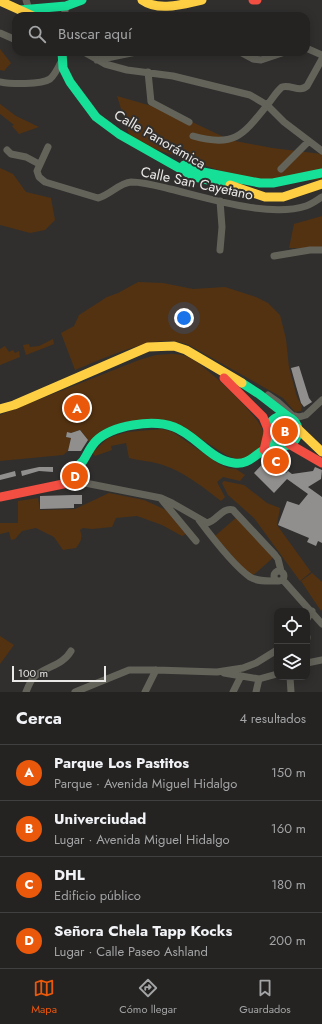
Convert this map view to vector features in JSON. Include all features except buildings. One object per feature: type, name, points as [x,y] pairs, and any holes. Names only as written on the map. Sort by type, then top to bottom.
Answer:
[{"type":"street","points":[[26,0],[27,12]]},
{"type":"street","points":[[0,1],[27,12],[82,0]]},
{"type":"street","points":[[142,0],[150,5],[158,7],[202,0]]},
{"type":"street","points":[[0,34],[12,38]]},
{"type":"street","points":[[0,39],[12,40]]},
{"type":"street","points":[[310,50],[322,55]]},
{"type":"street","points":[[0,82],[38,83],[50,79],[57,70],[62,56]]},
{"type":"street","points":[[62,56],[64,68],[70,82],[84,100]]},
{"type":"street","points":[[90,56],[105,64],[127,70],[173,76],[250,96],[267,105],[284,122],[322,151]]},
{"type":"street","points":[[97,60],[116,56]]},
{"type":"street","points":[[247,56],[253,59],[261,60],[272,56]]},
{"type":"street","points":[[193,136],[207,140],[230,140],[243,132],[282,87],[286,86],[304,89],[322,59]]},
{"type":"street","points":[[148,72],[151,102],[188,122]]},
{"type":"street","name":"Calle Panorámica","points":[[84,100],[112,124],[195,170],[266,184],[322,173]]},
{"type":"street","name":"Calle Panorámica","points":[[84,100],[96,117],[119,134],[195,177],[233,186],[265,197],[283,197],[322,184]]},
{"type":"street","points":[[281,169],[309,141]]},
{"type":"street","points":[[7,150],[11,154],[26,157],[39,164],[48,147]]},
{"type":"street","name":"Calle San Cayetano","points":[[39,164],[37,171],[39,177],[44,182],[98,198],[105,196],[124,184],[131,182],[252,208],[268,210],[307,206],[322,197]]},
{"type":"street","points":[[220,201],[222,226],[220,250]]},
{"type":"street","points":[[274,256],[310,250],[322,250]]},
{"type":"street","points":[[0,409],[148,347],[174,346],[186,350],[208,362],[259,394],[290,418],[295,423],[297,428],[322,452]]},
{"type":"street","points":[[208,362],[263,417],[273,442],[285,445],[322,463]]},
{"type":"street","points":[[259,394],[269,395],[292,415],[299,417],[306,415],[322,400]]},
{"type":"street","points":[[264,450],[272,420],[281,416],[290,418]]},
{"type":"street","points":[[68,482],[66,478],[70,471],[80,464],[90,448],[104,435],[120,429],[156,424],[174,427],[231,463],[242,463],[256,457],[264,450],[285,445],[295,439],[297,436],[297,428]]},
{"type":"street","points":[[80,464],[81,479]]},
{"type":"street","points":[[0,497],[68,482],[73,485],[81,479]]},
{"type":"street","points":[[81,479],[160,498],[209,523],[224,511],[229,509],[233,510],[278,559],[281,571],[284,575],[280,580]]},
{"type":"street","points":[[160,498],[196,541]]},
{"type":"street","points":[[196,517],[238,567],[251,577],[260,580],[280,580],[312,611],[322,624]]},
{"type":"street","points":[[26,692],[34,676],[60,663],[71,651]]},
{"type":"street","points":[[217,672],[243,668],[256,663],[274,652]]},
{"type":"street","points":[[310,662],[322,660]]},
{"type":"street","points":[[75,692],[129,670],[217,672],[259,679],[274,675]]},
{"type":"street","points":[[145,692],[156,670]]},
{"type":"street","points":[[233,692],[242,676]]},
{"type":"street","points":[[256,692],[259,679]]},
{"type":"street","points":[[290,680],[291,692]]},
{"type":"shaded area","points":[[0,49],[11,63],[4,71],[0,70]]},
{"type":"shaded area","points":[[117,96],[169,111],[230,140],[272,148],[322,154],[322,180],[254,182],[131,141]]},
{"type":"shaded area","points":[[0,104],[16,116],[39,127],[19,134],[12,126],[14,125],[0,114]]},
{"type":"shaded area","points":[[0,168],[13,174],[26,192],[51,198],[55,220],[45,230],[30,233],[0,225]]},
{"type":"shaded area","points":[[322,216],[322,249],[289,248],[294,224]]},
{"type":"shaded area","points":[[138,282],[163,283],[193,289],[225,287],[256,297],[268,303],[280,315],[286,339],[289,367],[297,397],[302,406],[301,411],[295,412],[283,398],[189,345],[176,341],[145,344],[108,356],[75,370],[61,333],[74,326],[79,315],[107,297]]},
{"type":"shaded area","points":[[53,339],[54,344],[26,355],[23,345],[29,344],[30,347],[39,346]]},
{"type":"shaded area","points":[[5,346],[9,352],[13,350],[15,353],[19,351],[20,357],[0,365],[0,349]]},
{"type":"shaded area","points":[[177,354],[190,358],[219,380],[243,403],[260,425],[264,436],[262,443],[250,458],[236,459],[226,455],[189,431],[135,423],[91,444],[80,430],[71,433],[67,432],[66,437],[71,438],[68,451],[63,455],[0,461],[0,415],[139,360],[156,355]]},
{"type":"shaded area","points":[[162,429],[173,432],[219,464],[228,468],[236,469],[245,475],[240,481],[223,477],[217,482],[225,497],[221,501],[193,480],[171,468],[129,458],[126,443],[111,446],[112,450],[95,456],[92,453],[108,438],[127,432]]},
{"type":"shaded area","points":[[224,481],[244,485],[267,503],[280,508],[277,525],[311,572],[300,581],[254,518],[228,495],[222,483]]},
{"type":"shaded area","points":[[109,493],[144,500],[166,510],[186,534],[182,536],[162,525],[137,516],[116,518],[112,527],[92,529],[83,528],[80,530],[81,539],[76,548],[63,550],[54,537],[36,528],[22,531],[15,539],[11,540],[9,532],[0,534],[0,523],[18,523],[18,501],[38,498],[40,510],[75,509]]},
{"type":"shaded area","points":[[238,516],[274,557],[251,577],[215,536]]},
{"type":"shaded area","points":[[312,573],[322,582],[321,611],[301,581]]},
{"type":"shaded area","points":[[0,636],[14,645],[0,664]]},
{"type":"traffic: fast","points":[[20,10],[66,6],[82,0]]},
{"type":"traffic: fast","points":[[62,56],[63,68],[70,82],[96,117],[119,134],[195,177],[230,185]]},
{"type":"traffic: fast","points":[[184,165],[203,172],[260,183],[273,183],[322,173]]},
{"type":"traffic: fast","points":[[242,383],[290,418]]},
{"type":"traffic: fast","points":[[283,416],[293,421],[298,431],[293,441],[283,446],[273,441],[268,431],[273,421],[283,416]]},
{"type":"traffic: fast","points":[[80,465],[81,480],[76,485],[70,484],[66,478],[67,475],[83,461],[90,448],[96,441],[103,435],[112,431],[133,425],[155,424],[174,427],[182,431],[218,457],[225,461],[234,463],[243,463],[264,450],[281,445]]},
{"type":"traffic: slow","points":[[142,0],[156,6],[179,5],[202,0]]},
{"type":"traffic: slow","points":[[0,1],[24,12]]},
{"type":"traffic: slow","points":[[230,185],[265,197],[283,197],[322,184]]},
{"type":"traffic: slow","points":[[0,409],[14,405],[148,347],[174,346],[186,350],[242,383]]},
{"type":"traffic: slow","points":[[297,428],[322,452]]},
{"type":"traffic: jam","points":[[224,378],[263,417],[268,429]]},
{"type":"traffic: jam","points":[[264,450],[268,433]]},
{"type":"traffic: jam","points":[[289,444],[322,463]]},
{"type":"traffic: jam","points":[[0,497],[68,483]]},
{"type":"place","name":"Parque Los Pastitos","points":[[77,408]]},
{"type":"place","name":"Univerciudad","points":[[285,431]]},
{"type":"place","name":"DHL","points":[[276,461]]},
{"type":"place","name":"Señora Chela Tapp Kocks","points":[[75,476]]}]
